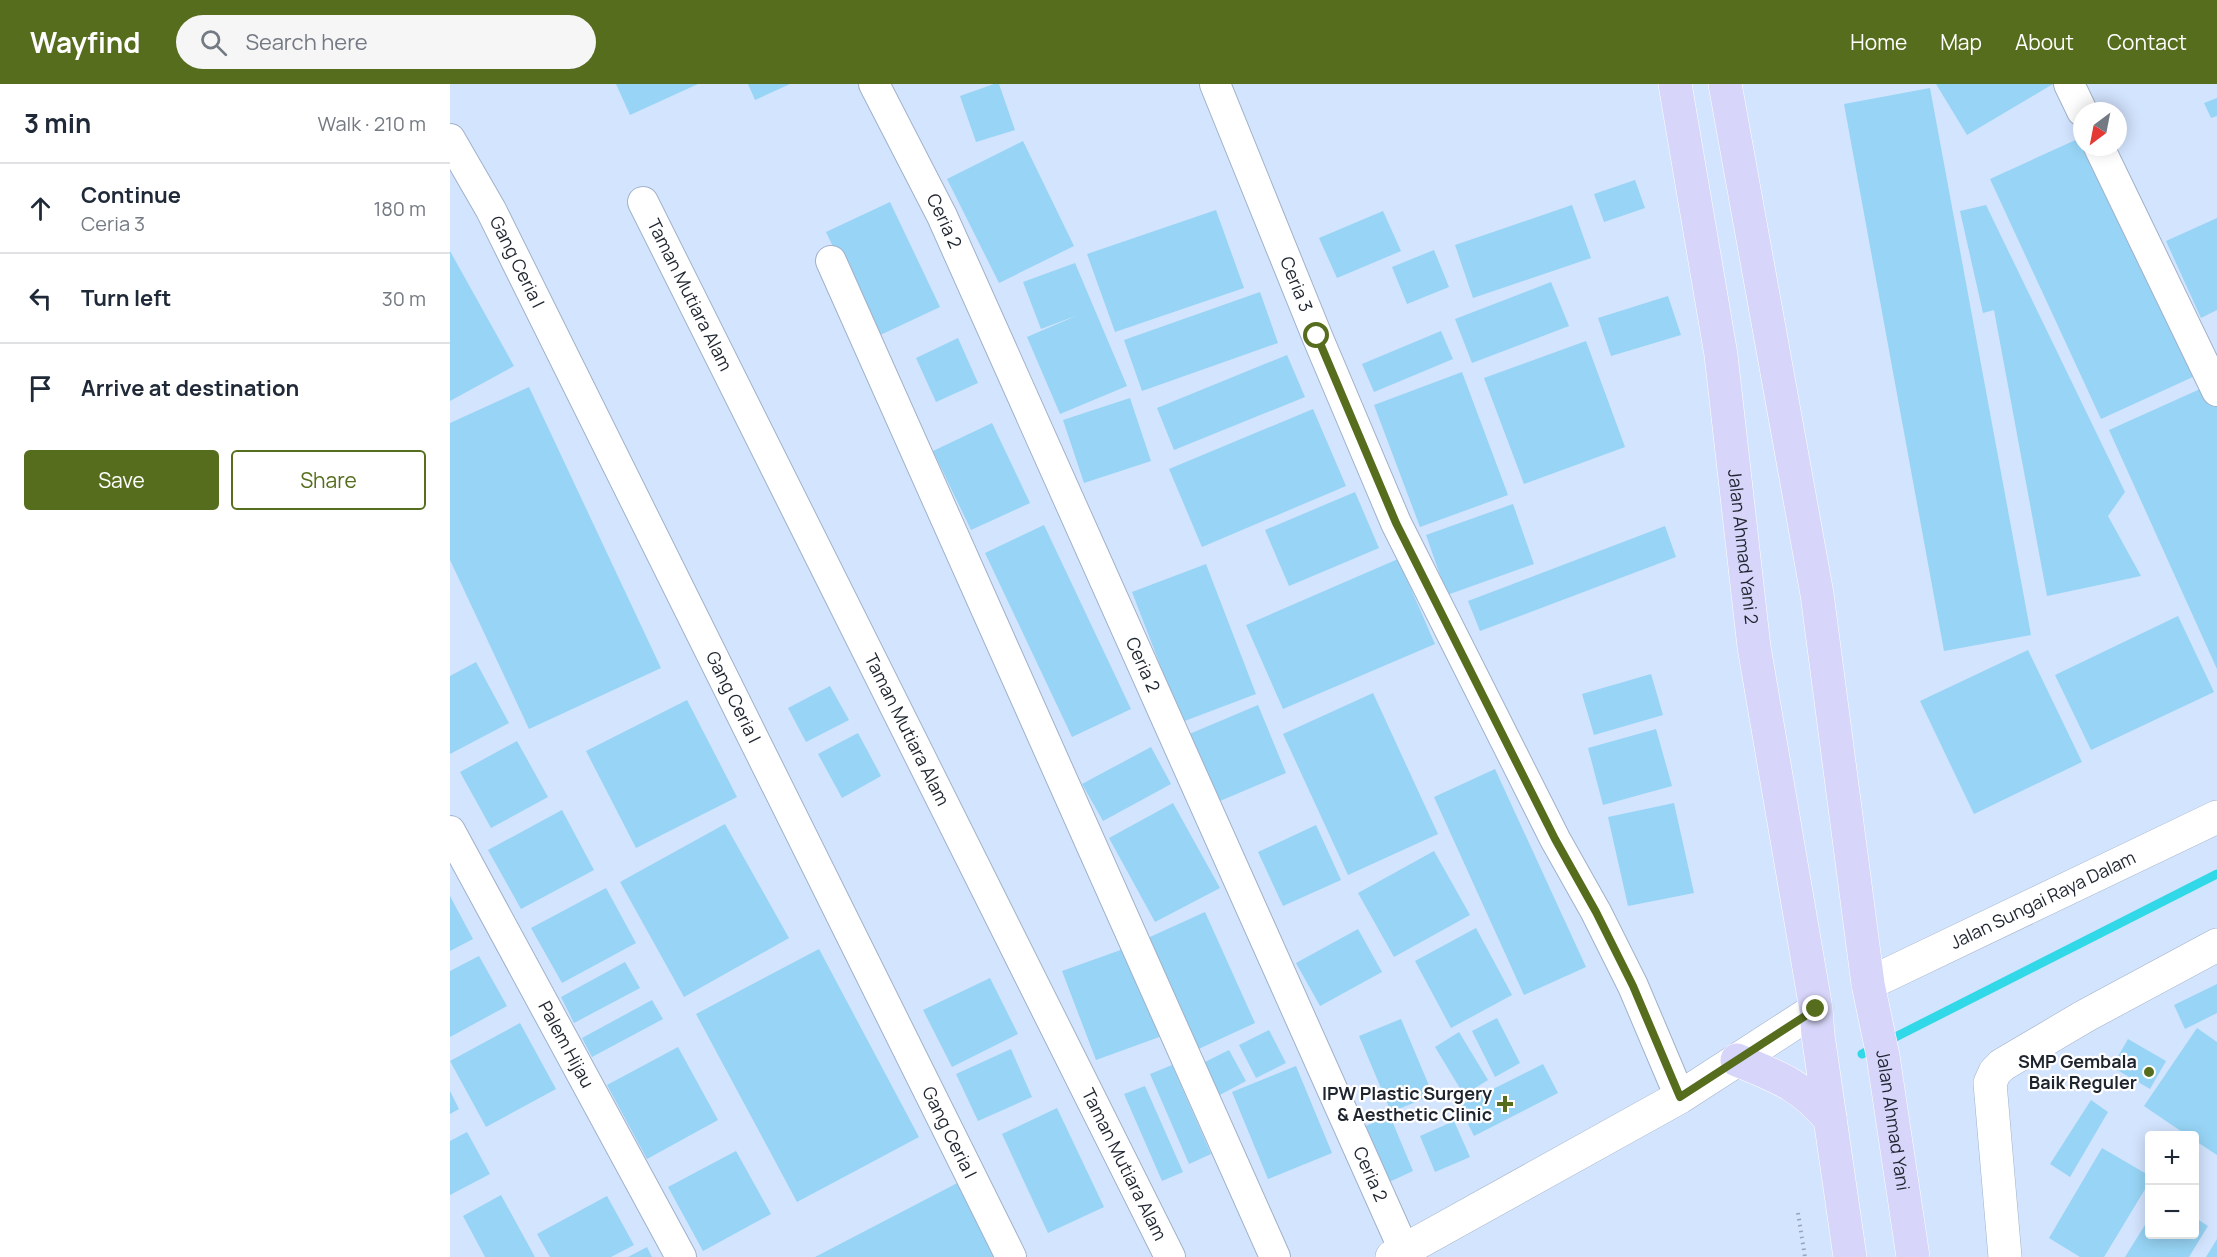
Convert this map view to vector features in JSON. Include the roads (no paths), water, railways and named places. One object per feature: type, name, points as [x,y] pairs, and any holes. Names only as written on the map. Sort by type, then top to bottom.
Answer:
[{"type":"highway","name":"Jalan Ahmad Yani 2","points":[[1675,84],[1721,355],[1754,646],[1817,1022]]},
{"type":"highway","points":[[1725,84],[1817,594],[1868,984]]},
{"type":"highway","name":"Jalan Ahmad Yani","points":[[1868,984],[1883,1056],[1913,1257]]},
{"type":"highway","points":[[1817,1022],[1851,1257]]},
{"type":"highway","points":[[1737,1060],[1785,1080],[1814,1100],[1828,1106]]},
{"type":"street","name":"Ceria 2","points":[[874,84],[942,216],[1398,1253]]},
{"type":"street","name":"Ceria 3","points":[[1215,84],[1396,523],[1555,839],[1596,912],[1633,986],[1680,1097]]},
{"type":"street","points":[[2069,84],[2078,102]]},
{"type":"street","name":"Gang Ceria I","points":[[450,139],[491,210],[1011,1257]]},
{"type":"street","points":[[2103,156],[2217,391]]},
{"type":"street","name":"Taman Mutiara Alam","points":[[643,201],[1170,1257]]},
{"type":"street","points":[[831,261],[1275,1257]]},
{"type":"street","name":"Jalan Sungai Raya Dalam","points":[[1868,984],[2217,818]]},
{"type":"street","name":"Palem Hijau","points":[[450,831],[681,1257]]},
{"type":"street","points":[[2005,1257],[1990,1083],[1995,1072],[2002,1065],[2085,1016],[2217,945]]},
{"type":"street","points":[[1398,1253],[1680,1097],[1737,1060],[1817,1022]]},
{"type":"waterway","points":[[1862,1054],[2217,874]]},
{"type":"place","name":"SMP Gembala Baik Reguler","points":[[2149,1072]]},
{"type":"place","name":"IPW Plastic Surgery & Aesthetic Clinic","points":[[1505,1104]]}]
